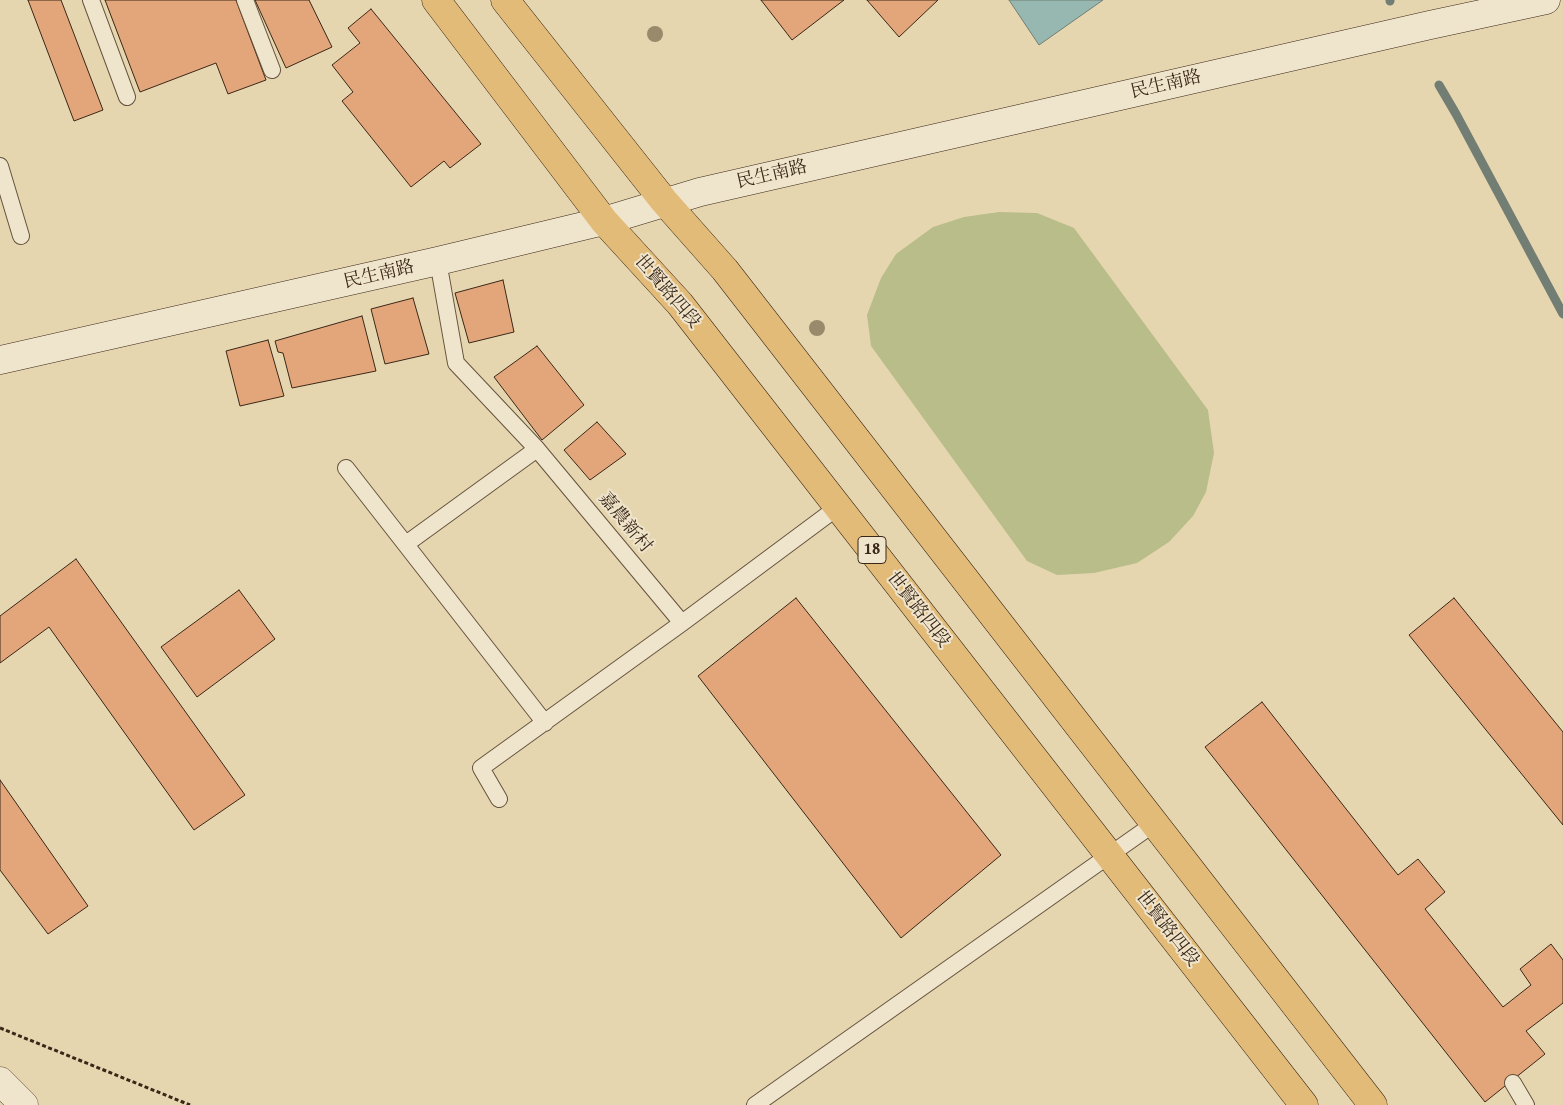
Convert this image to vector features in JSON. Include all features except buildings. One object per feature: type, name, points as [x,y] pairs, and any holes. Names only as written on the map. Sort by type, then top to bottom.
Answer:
[{"type":"main road","name":"世賢路四段","points":[[436,0],[604,221],[680,304],[1304,1105]]},
{"type":"main road","points":[[504,0],[664,201],[726,270],[1373,1105]]},
{"type":"main road","name":"民生南路","points":[[0,360],[438,261],[604,221],[664,201],[700,192],[1411,29],[1546,0]]},
{"type":"main road","points":[[0,1081],[24,1105]]},
{"type":"lane","points":[[91,0],[127,97]]},
{"type":"lane","points":[[245,0],[272,70]]},
{"type":"lane","points":[[0,166],[22,236]]},
{"type":"lane","name":"嘉農新村","points":[[438,261],[456,363],[537,449],[682,623]]},
{"type":"lane","points":[[406,544],[537,449]]},
{"type":"lane","points":[[346,468],[545,723]]},
{"type":"lane","points":[[499,799],[481,768],[682,623],[838,507]]},
{"type":"lane","points":[[755,1105],[1155,823]]},
{"type":"lane","points":[[1513,1083],[1526,1105]]},
{"type":"path","points":[[0,1028],[190,1105]]},
{"type":"green space","points":[[999,212],[1037,213],[1074,228],[1208,410],[1214,453],[1206,492],[1193,516],[1169,542],[1137,563],[1094,573],[1057,575],[1027,561],[871,346],[867,315],[881,278],[896,254],[933,227],[964,217]]},
{"type":"water","points":[[1009,0],[1103,0],[1039,45]]},
{"type":"waterway","points":[[1439,85],[1563,314]]}]
